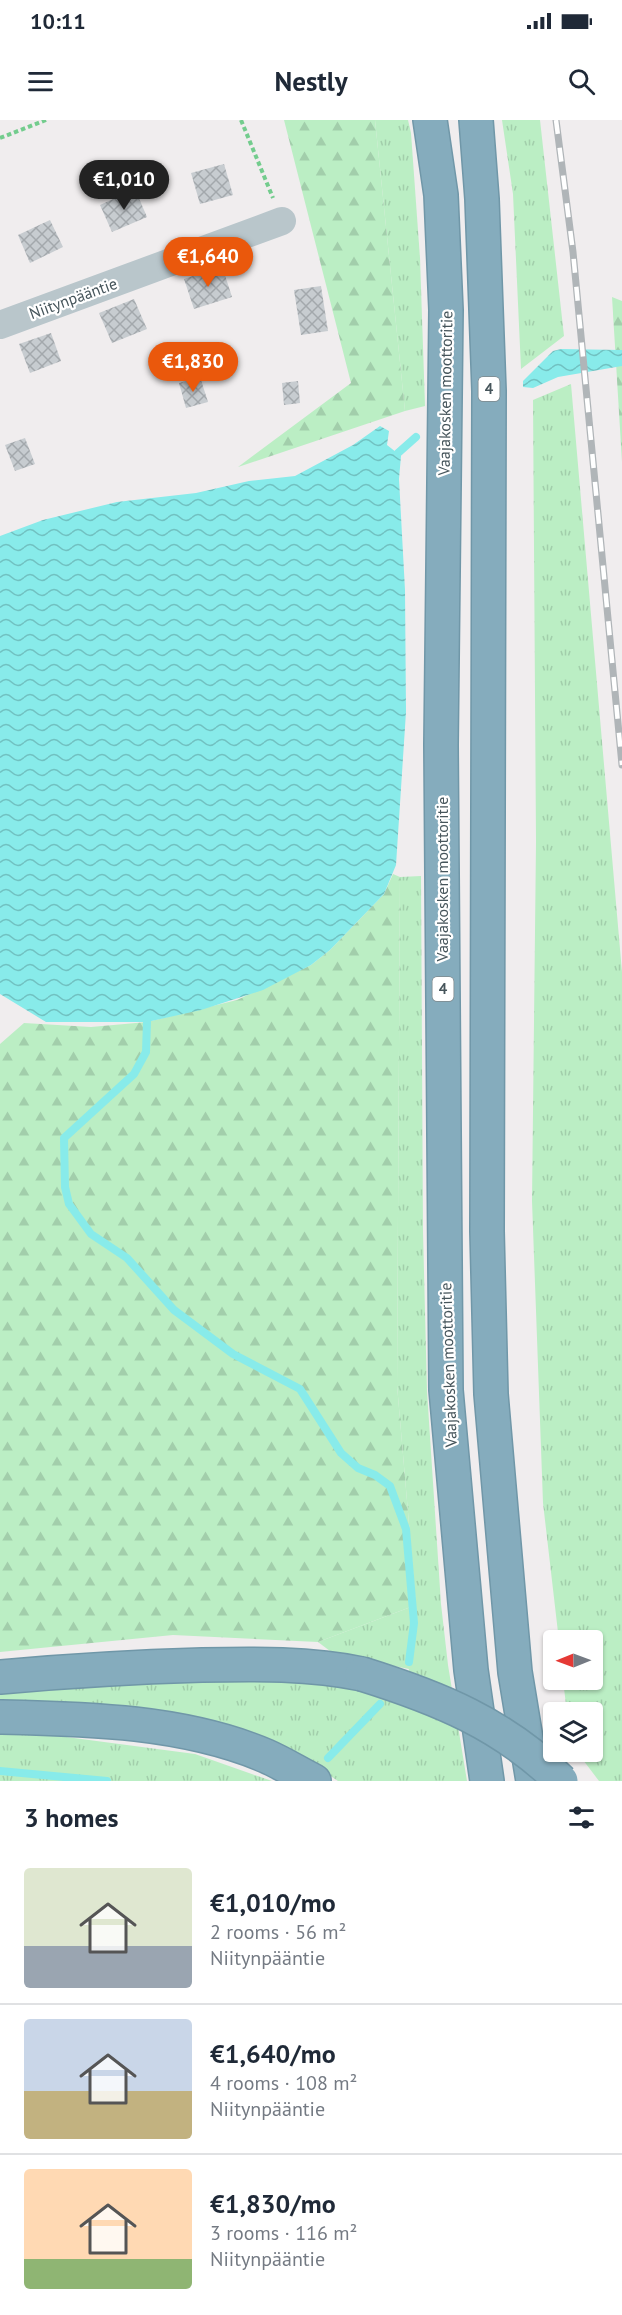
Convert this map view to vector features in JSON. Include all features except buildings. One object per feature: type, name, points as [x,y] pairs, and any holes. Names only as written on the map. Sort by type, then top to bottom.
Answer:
[{"type":"highway","name":"Vaajakosken moottoritie","points":[[430,120],[441,195],[446,310],[441,745],[446,1390],[471,1670],[487,1781]]},
{"type":"highway","name":"4","points":[[476,120],[483,199],[489,392],[487,1231],[491,1394],[515,1672],[533,1781]]},
{"type":"highway","points":[[0,1677],[111,1667],[240,1664],[333,1668],[418,1691],[490,1724],[539,1759],[561,1781]]},
{"type":"highway","points":[[0,1717],[118,1723],[200,1736],[265,1755],[314,1781]]},
{"type":"street","name":"Niitynpääntie","points":[[0,325],[282,221]]},
{"type":"path","points":[[0,138],[46,120]]},
{"type":"path","points":[[241,120],[282,221]]},
{"type":"green space","points":[[284,120],[375,120],[405,411],[238,467],[351,383]]},
{"type":"green space","points":[[375,120],[408,120],[411,133],[420,258],[425,406],[405,411]]},
{"type":"green space","points":[[502,120],[540,120],[564,336],[521,369],[513,194]]},
{"type":"green space","points":[[612,297],[622,301],[622,462]]},
{"type":"green space","points":[[571,384],[622,972],[622,1781],[599,1781],[585,1762],[603,1762],[603,1702],[566,1702],[564,1690],[603,1690],[603,1630],[558,1630],[543,1503],[532,1201],[536,842],[533,400]]},
{"type":"green space","points":[[393,874],[400,877],[397,1385],[416,1605],[318,1642],[173,1635],[0,1652],[0,1044],[24,1023],[91,1027],[147,1022],[237,1000],[311,965],[330,950],[384,894]]},
{"type":"green space","points":[[421,876],[423,1232],[427,1391],[441,1604],[448,1665],[467,1781],[338,1781],[320,1769],[0,1704],[0,1689],[286,1677],[406,1698],[409,1669],[334,1654],[318,1642],[416,1605],[397,1385],[400,877]]},
{"type":"green space","points":[[36,1733],[195,1754],[272,1781],[0,1781],[0,1734]]},
{"type":"water","points":[[561,349],[622,350],[622,366],[558,377],[533,388],[523,387],[523,381],[553,351]]},
{"type":"water","points":[[380,426],[389,431],[387,445],[401,456],[399,479],[405,590],[406,712],[396,865],[384,894],[330,950],[311,965],[263,990],[201,1010],[147,1022],[46,1022],[0,994],[0,536],[43,520],[117,502],[196,493],[249,481],[295,476],[353,445]]},
{"type":"waterway","points":[[398,453],[416,437]]},
{"type":"waterway","points":[[147,1022],[146,1052],[134,1074],[64,1138],[65,1187],[69,1204],[91,1234],[127,1258],[174,1310],[233,1354],[300,1389],[341,1453],[358,1468],[375,1475],[390,1486],[406,1529],[414,1623],[409,1662]]},
{"type":"waterway","points":[[328,1758],[380,1704]]},
{"type":"waterway","points":[[0,1771],[107,1781]]},
{"type":"railway","points":[[556,120],[573,252],[622,765]]}]
